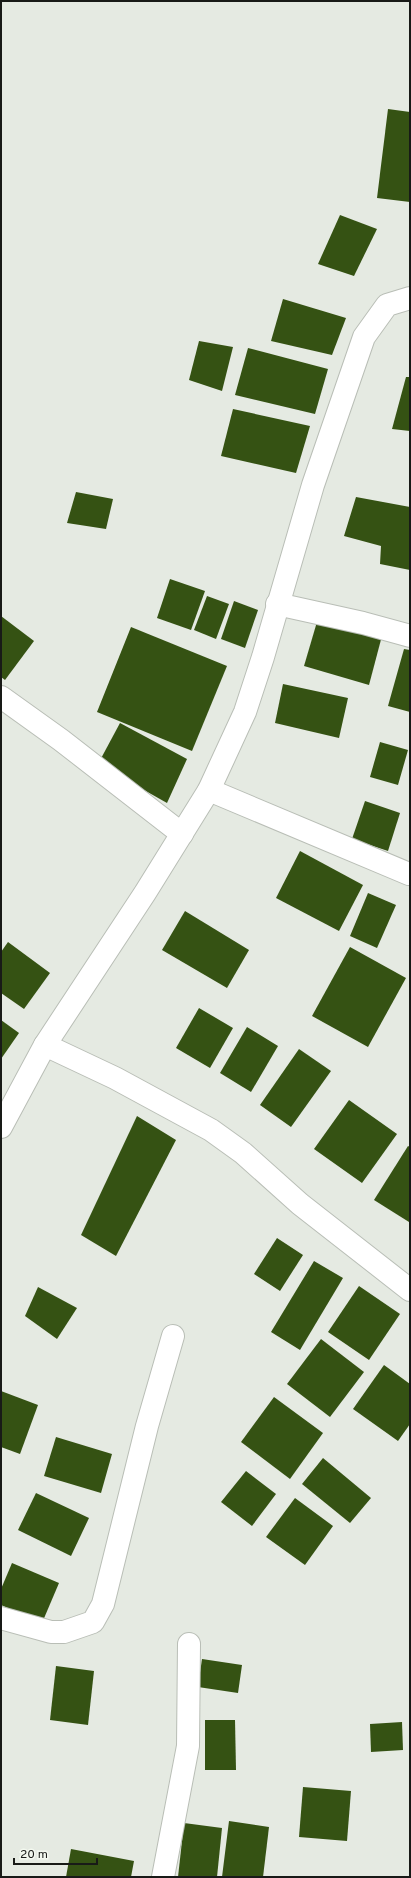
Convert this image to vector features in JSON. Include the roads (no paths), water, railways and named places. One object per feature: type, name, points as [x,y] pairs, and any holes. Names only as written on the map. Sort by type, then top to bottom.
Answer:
[{"type":"street","points":[[1,1127],[45,1045],[209,790],[245,712],[263,657],[277,604],[330,432],[364,337],[387,305],[410,298]]},
{"type":"street","points":[[277,604],[363,623],[410,636]]},
{"type":"street","points":[[1,697],[67,745],[182,834]]},
{"type":"street","points":[[209,790],[409,874]]},
{"type":"street","points":[[45,1045],[115,1078],[211,1130],[243,1153],[300,1204],[410,1290]]},
{"type":"street","points":[[1,1618],[51,1632],[64,1632],[93,1622],[103,1604],[146,1426],[173,1336]]},
{"type":"street","points":[[163,1877],[188,1746],[188,1644]]}]
